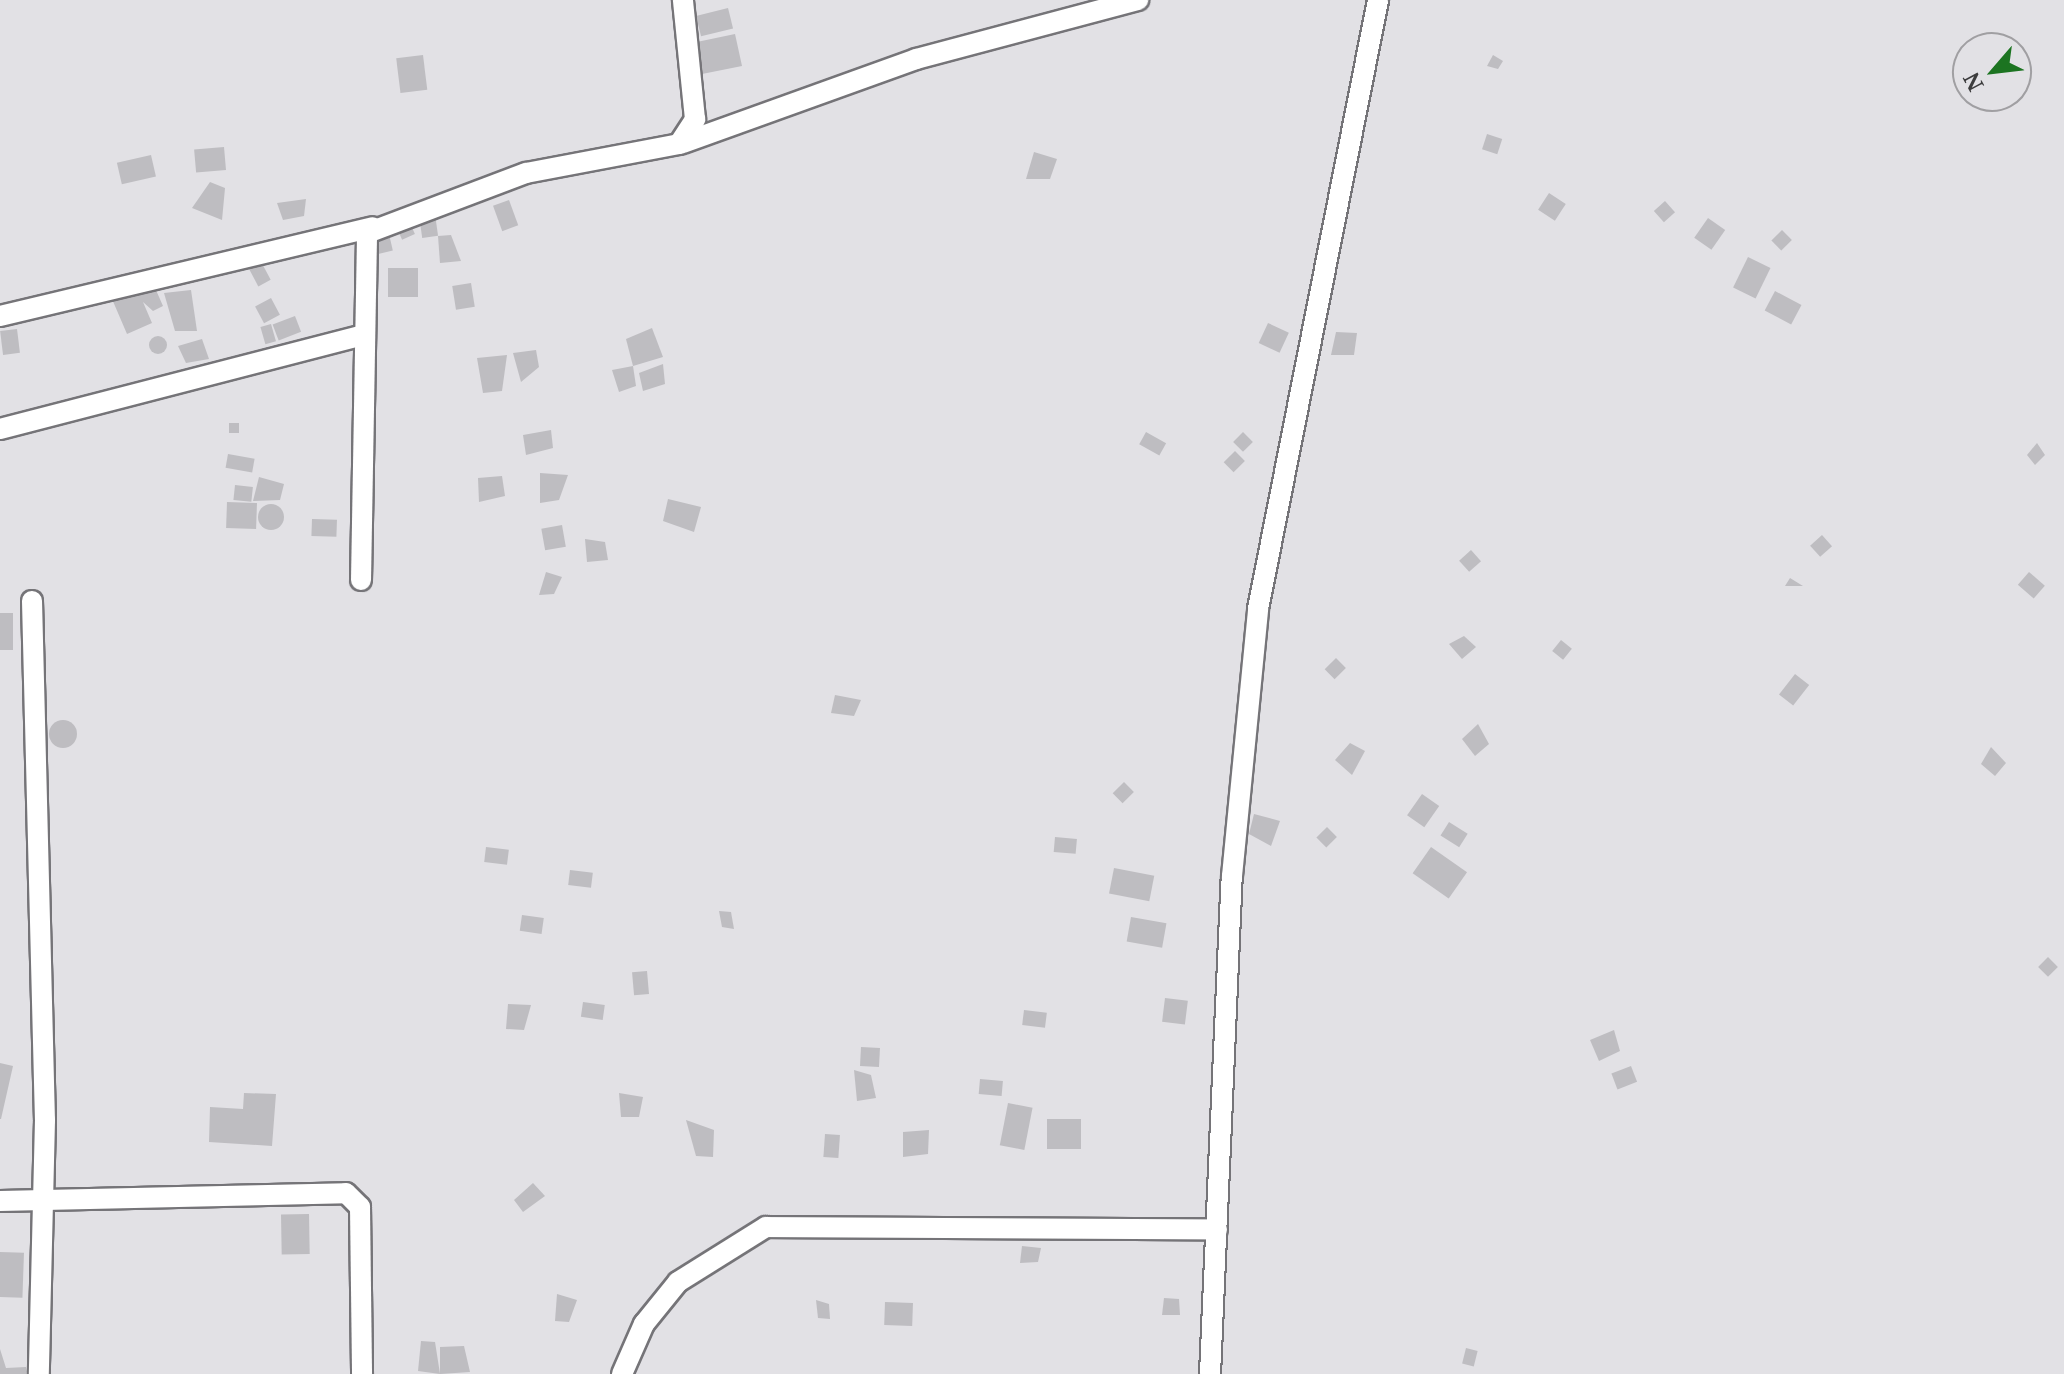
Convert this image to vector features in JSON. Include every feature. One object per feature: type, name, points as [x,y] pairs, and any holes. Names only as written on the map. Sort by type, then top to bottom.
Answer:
[{"type":"street","points":[[679,144],[695,119],[683,0]]},
{"type":"street","points":[[0,316],[373,227],[552,165],[679,144],[916,59],[1138,0]]},
{"type":"street","points":[[1210,1374],[1232,876],[1258,609],[1378,0]]},
{"type":"street","points":[[361,580],[360,336],[364,242],[373,227]]},
{"type":"street","points":[[0,429],[360,336]]},
{"type":"street","points":[[32,601],[45,1120],[39,1203],[39,1374]]},
{"type":"street","points":[[0,1201],[39,1203],[346,1193],[360,1207],[362,1374]]},
{"type":"street","points":[[622,1374],[644,1324],[678,1282],[766,1227],[1217,1229]]},
{"type":"building","points":[[728,8],[733,28],[701,36],[696,16]]},
{"type":"building","points":[[735,34],[742,66],[692,76],[692,43]]},
{"type":"building","points":[[423,55],[427,90],[400,93],[396,58]]},
{"type":"building","points":[[1493,55],[1503,61],[1498,69],[1487,66]]},
{"type":"building","points":[[1487,134],[1502,139],[1497,154],[1482,149]]},
{"type":"building","points":[[224,147],[226,170],[196,173],[194,150]]},
{"type":"building","points":[[1034,152],[1057,159],[1050,179],[1026,179]]},
{"type":"building","points":[[151,155],[156,176],[122,184],[117,163]]},
{"type":"building","points":[[210,182],[225,188],[222,220],[192,208]]},
{"type":"building","points":[[1549,193],[1566,204],[1555,221],[1538,210]]},
{"type":"building","points":[[306,199],[304,216],[283,220],[277,203]]},
{"type":"building","points":[[509,200],[518,225],[502,231],[493,206]]},
{"type":"building","points":[[1665,201],[1675,212],[1664,222],[1654,211]]},
{"type":"building","points":[[435,214],[438,236],[422,238],[419,216]]},
{"type":"building","points":[[1708,218],[1725,230],[1711,250],[1694,238]]},
{"type":"building","points":[[410,223],[415,234],[402,240],[397,229]]},
{"type":"building","points":[[1782,230],[1792,240],[1781,251],[1771,241]]},
{"type":"building","points":[[389,234],[393,251],[377,254],[373,238]]},
{"type":"building","points":[[451,235],[461,261],[440,263],[438,236]]},
{"type":"building","points":[[258,256],[271,280],[258,286],[246,263]]},
{"type":"building","points":[[1748,257],[1770,268],[1756,299],[1733,288]]},
{"type":"building","points":[[388,268],[418,268],[418,297],[388,297]]},
{"type":"building","points":[[152,281],[163,306],[153,311],[143,302],[152,323],[127,334],[112,299]]},
{"type":"building","points":[[471,283],[475,307],[456,310],[452,286]]},
{"type":"building","points":[[191,290],[197,331],[175,331],[164,293]]},
{"type":"building","points":[[1775,291],[1801,305],[1791,325],[1765,310]]},
{"type":"building","points":[[271,298],[280,315],[264,323],[255,306]]},
{"type":"building","points":[[295,316],[301,332],[279,340],[273,325]]},
{"type":"building","points":[[1268,323],[1289,333],[1280,353],[1259,343]]},
{"type":"building","points":[[271,324],[276,341],[265,344],[260,327]]},
{"type":"building","points":[[652,328],[663,357],[633,366],[626,339]]},
{"type":"building","points":[[17,329],[20,353],[3,355],[0,331]]},
{"type":"building","points":[[1336,332],[1357,333],[1354,355],[1331,355]]},
{"type":"building","points":[[158,336],[167,345],[158,354],[149,345]]},
{"type":"building","points":[[202,339],[209,359],[186,363],[178,346]]},
{"type":"building","points":[[536,350],[539,367],[521,382],[513,353]]},
{"type":"building","points":[[507,355],[502,391],[483,393],[477,358]]},
{"type":"building","points":[[663,364],[665,384],[643,391],[639,373]]},
{"type":"building","points":[[633,366],[636,386],[619,392],[612,370]]},
{"type":"building","points":[[229,423],[239,423],[239,433],[229,433]]},
{"type":"building","points":[[551,430],[553,448],[526,455],[523,435]]},
{"type":"building","points":[[1146,432],[1166,443],[1159,455],[1139,444]]},
{"type":"building","points":[[1243,432],[1253,442],[1243,452],[1233,442]]},
{"type":"building","points":[[2037,443],[2045,455],[2035,465],[2027,455]]},
{"type":"building","points":[[1235,451],[1245,461],[1234,472],[1224,462]]},
{"type":"building","points":[[228,454],[255,459],[252,472],[226,468]]},
{"type":"building","points":[[540,473],[568,475],[559,500],[540,503]]},
{"type":"building","points":[[502,476],[505,496],[479,502],[478,478]]},
{"type":"building","points":[[259,477],[284,484],[280,500],[253,501]]},
{"type":"building","points":[[235,485],[253,487],[251,502],[233,500]]},
{"type":"building","points":[[668,499],[701,507],[694,532],[663,521]]},
{"type":"building","points":[[227,502],[257,503],[256,529],[226,528]]},
{"type":"building","points":[[271,504],[280,508],[284,517],[280,526],[271,530],[262,526],[258,517],[262,508]]},
{"type":"building","points":[[312,519],[337,520],[336,537],[311,536]]},
{"type":"building","points":[[562,525],[566,547],[545,550],[541,529]]},
{"type":"building","points":[[1822,535],[1832,546],[1820,557],[1810,546]]},
{"type":"building","points":[[585,539],[605,542],[608,560],[587,562]]},
{"type":"building","points":[[1471,550],[1481,561],[1469,572],[1459,561]]},
{"type":"building","points":[[546,572],[562,577],[554,594],[539,595]]},
{"type":"building","points":[[2029,572],[2045,586],[2034,599],[2018,585]]},
{"type":"building","points":[[1790,578],[1803,586],[1785,586]]},
{"type":"building","points":[[0,613],[13,613],[13,650],[0,650]]},
{"type":"building","points":[[1464,636],[1476,647],[1462,659],[1449,644]]},
{"type":"building","points":[[1561,640],[1572,649],[1563,660],[1552,651]]},
{"type":"building","points":[[1336,658],[1346,668],[1335,679],[1325,669]]},
{"type":"building","points":[[1795,674],[1809,685],[1793,706],[1779,694]]},
{"type":"building","points":[[835,695],[861,700],[854,716],[831,713]]},
{"type":"building","points":[[63,720],[73,724],[77,734],[73,744],[63,748],[53,744],[49,734],[53,724]]},
{"type":"building","points":[[1478,724],[1489,744],[1475,756],[1462,739]]},
{"type":"building","points":[[1350,743],[1365,751],[1352,775],[1335,760]]},
{"type":"building","points":[[1991,747],[2006,763],[1995,776],[1981,764]]},
{"type":"building","points":[[1124,782],[1134,792],[1123,803],[1113,793]]},
{"type":"building","points":[[1422,794],[1439,806],[1424,827],[1407,815]]},
{"type":"building","points":[[1254,814],[1280,821],[1271,846],[1249,834]]},
{"type":"building","points":[[1449,822],[1468,834],[1459,847],[1441,836]]},
{"type":"building","points":[[1327,827],[1337,837],[1326,848],[1316,838]]},
{"type":"building","points":[[1055,837],[1077,839],[1076,854],[1054,852]]},
{"type":"building","points":[[486,847],[509,850],[507,865],[484,862]]},
{"type":"building","points":[[1431,847],[1467,872],[1449,898],[1413,873]]},
{"type":"building","points":[[1114,868],[1154,876],[1149,901],[1109,894]]},
{"type":"building","points":[[570,870],[593,873],[591,888],[568,885]]},
{"type":"building","points":[[719,911],[731,912],[734,929],[722,927]]},
{"type":"building","points":[[522,915],[544,918],[542,934],[520,931]]},
{"type":"building","points":[[1131,917],[1166,923],[1162,948],[1127,942]]},
{"type":"building","points":[[2048,957],[2058,967],[2048,977],[2038,967]]},
{"type":"building","points":[[647,971],[649,994],[634,995],[632,972]]},
{"type":"building","points":[[1165,998],[1188,1001],[1185,1025],[1162,1022]]},
{"type":"building","points":[[583,1002],[605,1005],[603,1020],[581,1017]]},
{"type":"building","points":[[508,1004],[531,1005],[524,1030],[506,1029]]},
{"type":"building","points":[[1024,1010],[1047,1013],[1045,1028],[1022,1025]]},
{"type":"building","points":[[1614,1030],[1620,1051],[1599,1061],[1590,1040]]},
{"type":"building","points":[[861,1047],[880,1048],[879,1067],[860,1066]]},
{"type":"building","points":[[0,1063],[13,1066],[1,1119],[0,1119]]},
{"type":"building","points":[[1631,1066],[1637,1082],[1617,1089],[1611,1074]]},
{"type":"building","points":[[854,1070],[871,1075],[876,1098],[857,1101]]},
{"type":"building","points":[[980,1079],[1003,1081],[1002,1096],[979,1094]]},
{"type":"building","points":[[244,1093],[276,1094],[272,1146],[209,1142],[210,1107],[243,1109]]},
{"type":"building","points":[[619,1093],[643,1097],[639,1117],[621,1117]]},
{"type":"building","points":[[1008,1103],[1033,1108],[1024,1150],[1000,1145]]},
{"type":"building","points":[[1047,1119],[1081,1119],[1081,1149],[1047,1149]]},
{"type":"building","points":[[686,1120],[714,1130],[713,1157],[696,1156]]},
{"type":"building","points":[[929,1130],[928,1154],[903,1157],[903,1132]]},
{"type":"building","points":[[825,1134],[840,1135],[838,1158],[823,1157]]},
{"type":"building","points":[[533,1183],[545,1196],[523,1212],[514,1200]]},
{"type":"building","points":[[281,1214],[309,1214],[310,1254],[282,1254]]},
{"type":"building","points":[[1022,1246],[1041,1248],[1038,1262],[1020,1263]]},
{"type":"building","points":[[0,1252],[24,1253],[22,1298],[0,1297]]},
{"type":"building","points":[[557,1294],[577,1300],[569,1322],[555,1321]]},
{"type":"building","points":[[1164,1298],[1179,1299],[1180,1315],[1162,1315]]},
{"type":"building","points":[[816,1300],[829,1304],[830,1319],[818,1318]]},
{"type":"building","points":[[885,1302],[913,1303],[912,1326],[884,1325]]},
{"type":"building","points":[[421,1341],[435,1342],[440,1374],[418,1371]]},
{"type":"building","points":[[464,1346],[470,1372],[440,1374],[440,1347]]},
{"type":"building","points":[[1466,1348],[1478,1351],[1474,1366],[1462,1364]]},
{"type":"building","points":[[0,1349],[6,1368],[26,1367],[26,1374],[0,1374]]}]
